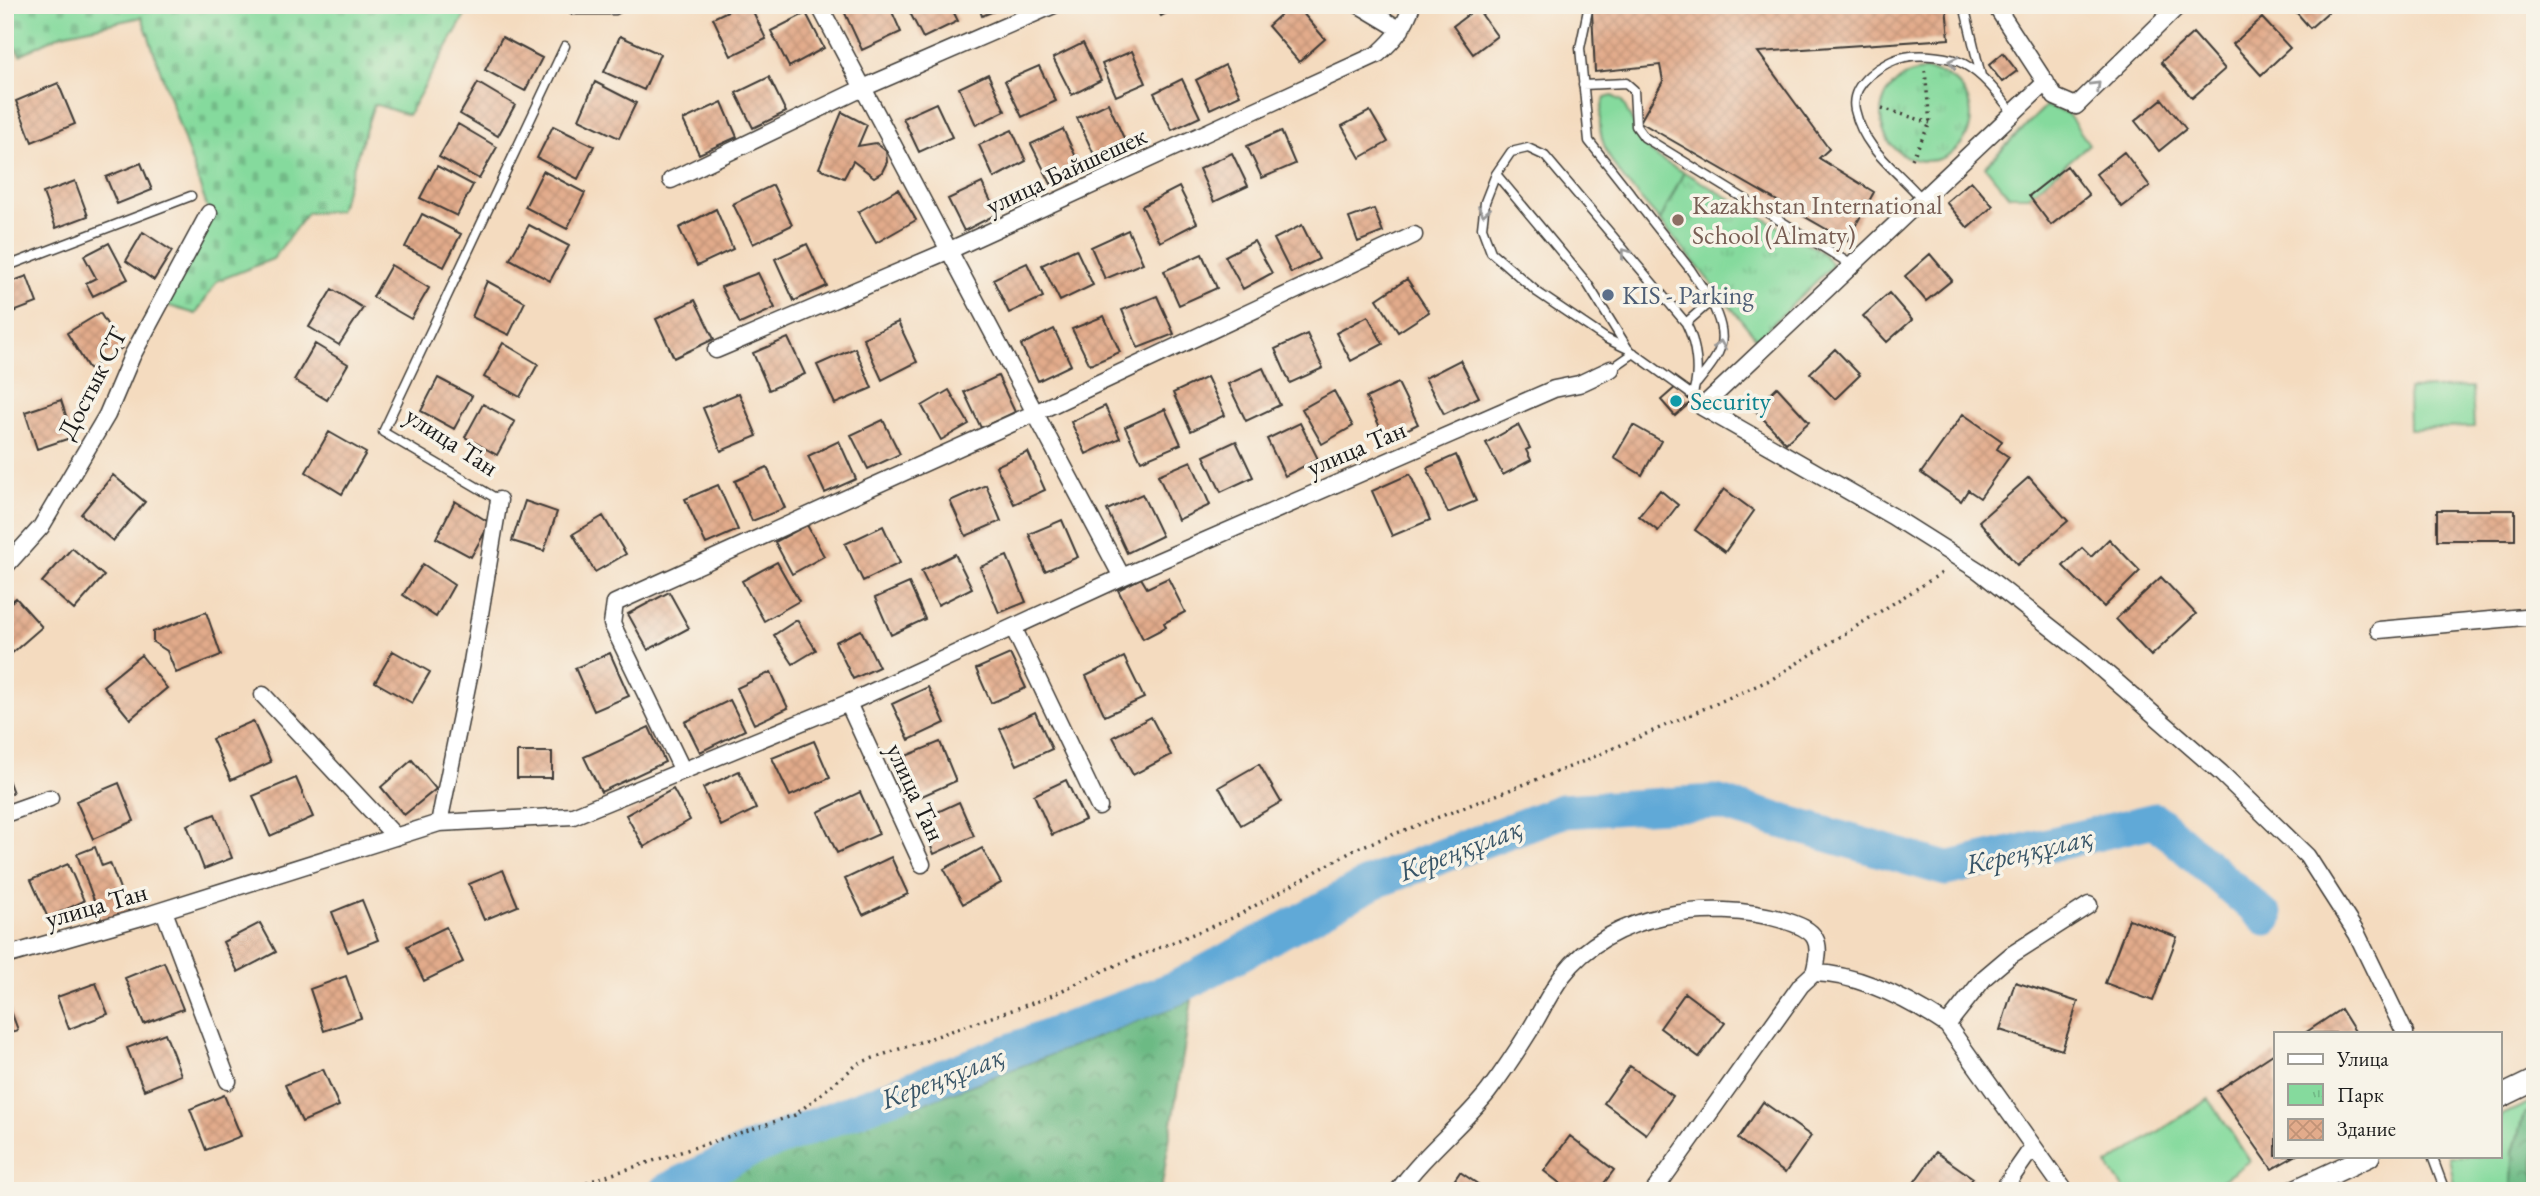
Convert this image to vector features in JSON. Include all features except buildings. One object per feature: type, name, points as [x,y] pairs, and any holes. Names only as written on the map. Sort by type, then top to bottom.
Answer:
[{"type":"street","points":[[819,5],[1037,412],[1122,577]]},
{"type":"street","points":[[671,180],[863,88],[1054,5]]},
{"type":"street","points":[[1359,5],[1401,30]]},
{"type":"street","name":"улица Байшешек","points":[[716,350],[950,250],[1378,54],[1401,30],[1412,5]]},
{"type":"street","points":[[1995,5],[2055,97],[2076,106],[2179,5]]},
{"type":"street","points":[[2046,82],[1852,265],[1697,401],[1962,560],[2082,652],[2221,773],[2307,856],[2357,934],[2405,1032]]},
{"type":"street","name":"Достык СТ","points":[[5,567],[41,527],[107,415],[132,356],[209,213]]},
{"type":"street","points":[[683,771],[612,624],[615,603],[1037,412],[1414,235]]},
{"type":"street","name":"улица Тан","points":[[5,956],[164,911],[439,823],[573,816],[848,703],[1122,577],[1541,394],[1579,384],[1611,369]]},
{"type":"street","name":"улица Тан","points":[[439,823],[472,662],[499,500]]},
{"type":"street","points":[[2379,630],[2535,617]]},
{"type":"street","points":[[1013,627],[1100,807]]},
{"type":"street","points":[[263,695],[396,837]]},
{"type":"street","name":"улица Тан","points":[[848,703],[922,864]]},
{"type":"street","points":[[5,814],[50,798]]},
{"type":"street","points":[[1947,1025],[1967,995],[2011,955],[2089,905]]},
{"type":"street","points":[[164,911],[228,1081]]},
{"type":"street","points":[[1398,1191],[1418,1165],[1486,1094],[1531,1030],[1563,975],[1585,951],[1608,936],[1671,915],[1726,911],[1782,920],[1805,928],[1816,938],[1820,952],[1814,973],[1801,985],[1654,1191]]},
{"type":"street","points":[[1814,973],[1833,974],[1884,992],[1923,1010],[1947,1025],[2065,1191]]},
{"type":"street","points":[[2502,1096],[2535,1080]]},
{"type":"street","points":[[2002,1191],[2032,1148]]},
{"type":"street","points":[[2294,1191],[2365,1158]]},
{"type":"lane","points":[[568,5],[573,9],[615,10],[625,5]]},
{"type":"lane","points":[[1589,5],[1580,48],[1589,141],[1711,301],[1720,319],[1720,356],[1697,383]]},
{"type":"lane","points":[[1964,5],[1981,76]]},
{"type":"lane","name":"улица Тан","points":[[499,500],[383,432],[565,46]]},
{"type":"lane","points":[[1922,199],[1869,143],[1854,108],[1860,84],[1877,69],[1905,57],[1962,63],[1981,76],[2013,113]]},
{"type":"lane","points":[[1583,85],[1626,83],[1634,90],[1636,126],[1644,137],[1852,265]]},
{"type":"lane","points":[[1528,148],[1545,156],[1686,323],[1693,338],[1697,401],[1631,351],[1605,338],[1537,292],[1491,252],[1482,228],[1485,202],[1496,174],[1511,152],[1528,148]]},
{"type":"lane","points":[[1496,174],[1587,283],[1631,351]]},
{"type":"lane","points":[[5,267],[191,196]]},
{"type":"lane","points":[[1686,323],[1711,301]]},
{"type":"lane","points":[[1611,369],[1631,351]]},
{"type":"lane","points":[[2433,1158],[2445,1191]]},
{"type":"path","points":[[1912,159],[1930,123],[1925,71]]},
{"type":"path","points":[[1882,108],[1930,123]]},
{"type":"path","points":[[561,1191],[795,1115],[859,1063],[1044,999],[1130,958],[1235,917],[1358,848],[1575,765],[1772,679],[1962,560]]},
{"type":"green space","points":[[5,5],[471,5],[408,115],[374,104],[339,211],[307,213],[273,259],[217,281],[196,314],[162,304],[209,213],[142,17],[62,34],[20,55],[5,33]]},
{"type":"green space","points":[[1926,71],[1943,74],[1958,84],[1968,99],[1971,116],[1968,133],[1958,148],[1943,158],[1926,161],[1909,158],[1894,148],[1884,133],[1881,116],[1884,99],[1894,84],[1909,74]]},
{"type":"green space","points":[[1612,96],[1622,101],[1649,151],[1684,172],[1660,221],[1624,180],[1606,149],[1600,116],[1605,98]]},
{"type":"green space","points":[[2046,106],[2067,113],[2089,144],[2029,196],[2009,196],[1985,166]]},
{"type":"green space","points":[[1684,172],[1819,250],[1833,265],[1757,339],[1660,221]]},
{"type":"green space","points":[[2472,387],[2474,427],[2409,429],[2408,389]]},
{"type":"green space","points":[[1192,1000],[1161,1191],[653,1191],[940,1097]]},
{"type":"green space","points":[[2209,1099],[2250,1161],[2207,1191],[2125,1191],[2107,1165]]},
{"type":"green space","points":[[2535,1100],[2535,1191],[2455,1191],[2449,1158],[2502,1158],[2502,1115]]},
{"type":"green space","points":[[2535,1109],[2535,1191],[2512,1191],[2513,1152],[2524,1114]]},
{"type":"waterway","name":"Кереңқұлақ","points":[[666,1191],[745,1152],[1178,987],[1373,882],[1562,811],[1716,802],[1946,869],[2155,820],[2266,918]]},
{"type":"place","name":"Kazakhstan International School (Almaty)","points":[[1678,220]]},
{"type":"place","name":"KIS - Parking","points":[[1608,295]]},
{"type":"place","name":"Security","points":[[1676,401]]}]
